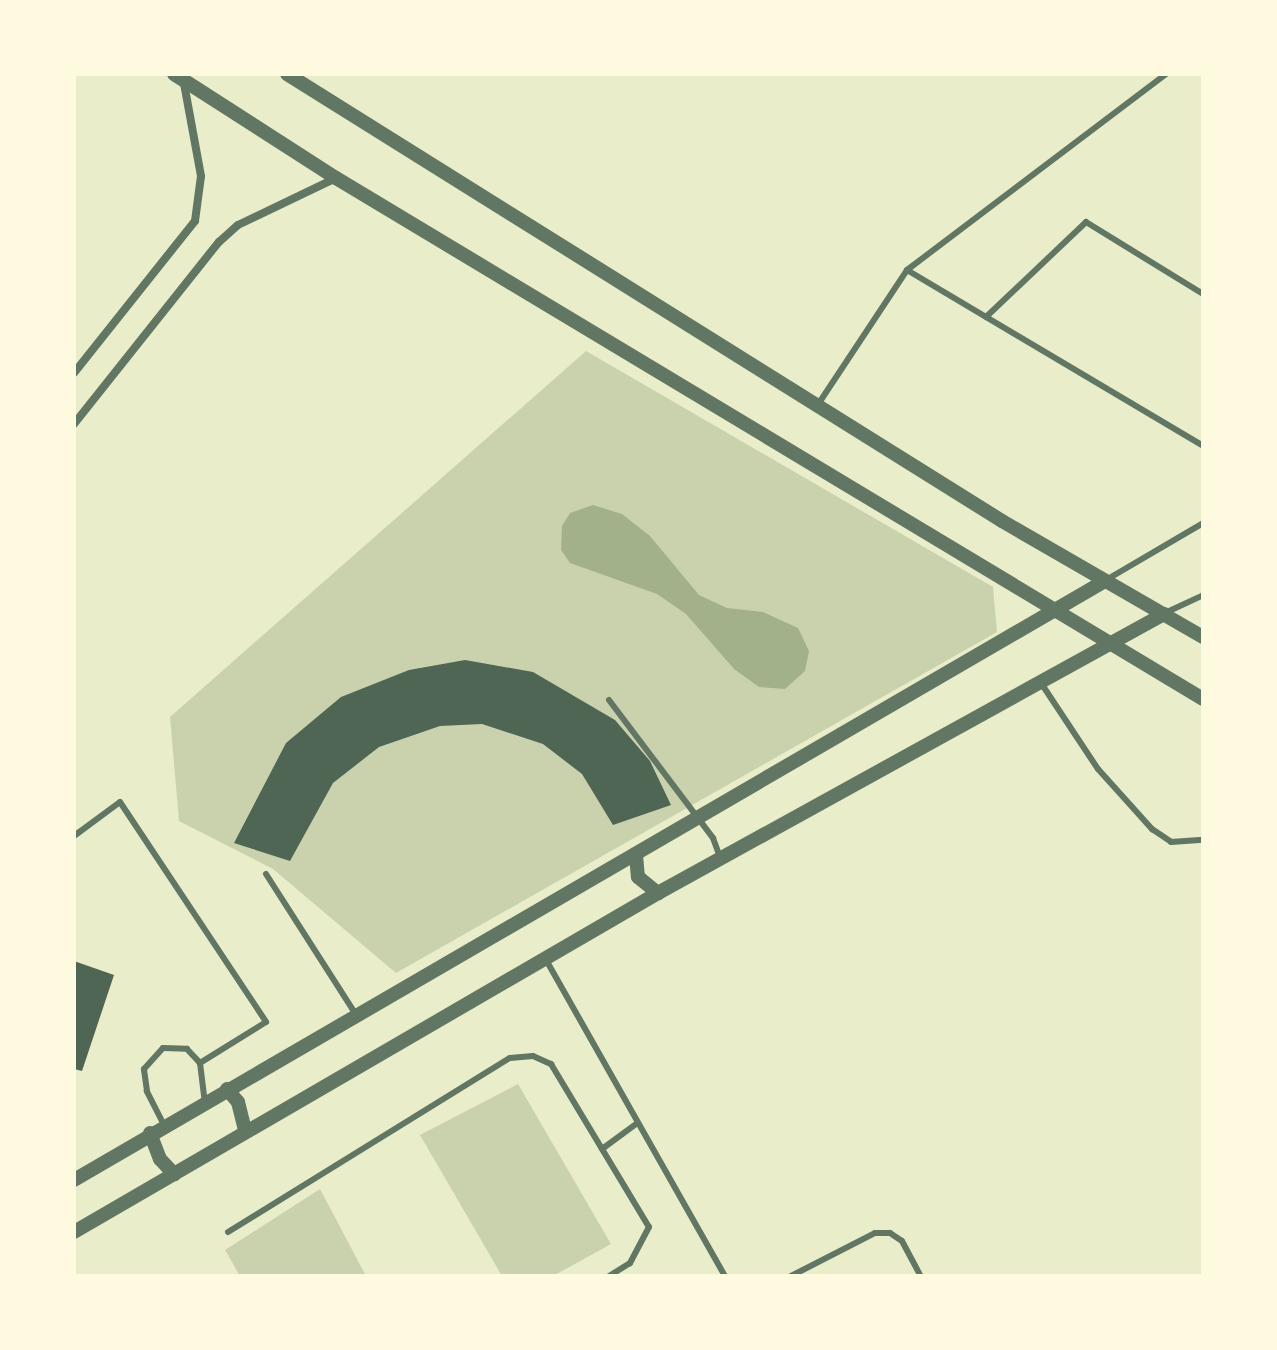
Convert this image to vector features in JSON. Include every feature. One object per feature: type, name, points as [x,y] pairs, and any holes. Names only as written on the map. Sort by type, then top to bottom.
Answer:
[{"type":"street","points":[[287,74],[1002,521],[1203,637]]},
{"type":"street","points":[[179,78],[336,178],[1203,699]]},
{"type":"street","points":[[74,373],[195,221],[201,176],[179,78]]},
{"type":"street","points":[[74,424],[219,242],[238,225],[336,178]]},
{"type":"street","points":[[74,1180],[150,1133],[697,820],[1105,581]]},
{"type":"street","points":[[74,1232],[658,893],[1164,614]]},
{"type":"street","points":[[636,855],[638,877],[658,893]]},
{"type":"street","points":[[227,1089],[238,1102],[245,1131]]},
{"type":"street","points":[[150,1133],[160,1159],[174,1174]]},
{"type":"lane","points":[[817,406],[907,270],[1166,74]]},
{"type":"lane","points":[[986,317],[1086,222],[1203,294]]},
{"type":"lane","points":[[907,270],[1203,446]]},
{"type":"lane","points":[[1105,581],[1203,523]]},
{"type":"lane","points":[[1164,614],[1203,595]]},
{"type":"lane","points":[[1041,683],[1098,769],[1152,829],[1171,842],[1203,840]]},
{"type":"lane","points":[[609,700],[713,838],[720,861]]},
{"type":"lane","points":[[74,836],[120,802],[266,1022],[200,1063]]},
{"type":"lane","points":[[266,874],[356,1015]]},
{"type":"lane","points":[[545,958],[636,1124],[725,1276]]},
{"type":"lane","points":[[164,1125],[147,1091],[144,1069],[151,1056],[175,1045],[187,1049],[200,1063],[205,1102]]},
{"type":"lane","points":[[228,1232],[510,1058],[533,1056],[551,1064],[649,1227],[630,1263],[609,1276]]},
{"type":"lane","points":[[602,1149],[636,1124]]},
{"type":"lane","points":[[791,1276],[875,1233],[890,1233],[902,1241],[921,1276]]},
{"type":"shaded area","points":[[586,351],[993,587],[997,632],[396,973],[273,869],[179,821],[170,717]]},
{"type":"shaded area","points":[[593,505],[622,514],[650,536],[699,595],[727,608],[763,612],[798,628],[809,651],[805,671],[785,689],[759,687],[734,669],[686,614],[657,594],[570,563],[561,550],[562,526],[570,513]]},
{"type":"shaded area","points":[[518,1084],[611,1244],[553,1276],[502,1276],[420,1135]]},
{"type":"shaded area","points":[[320,1189],[366,1276],[240,1276],[225,1250]]},
{"type":"building","points":[[465,660],[533,672],[615,720],[650,761],[671,805],[613,825],[582,774],[543,744],[482,724],[440,726],[379,747],[333,783],[290,861],[234,843],[286,743],[341,697],[409,670]]},
{"type":"building","points":[[74,961],[114,975],[82,1071],[74,1069]]}]
